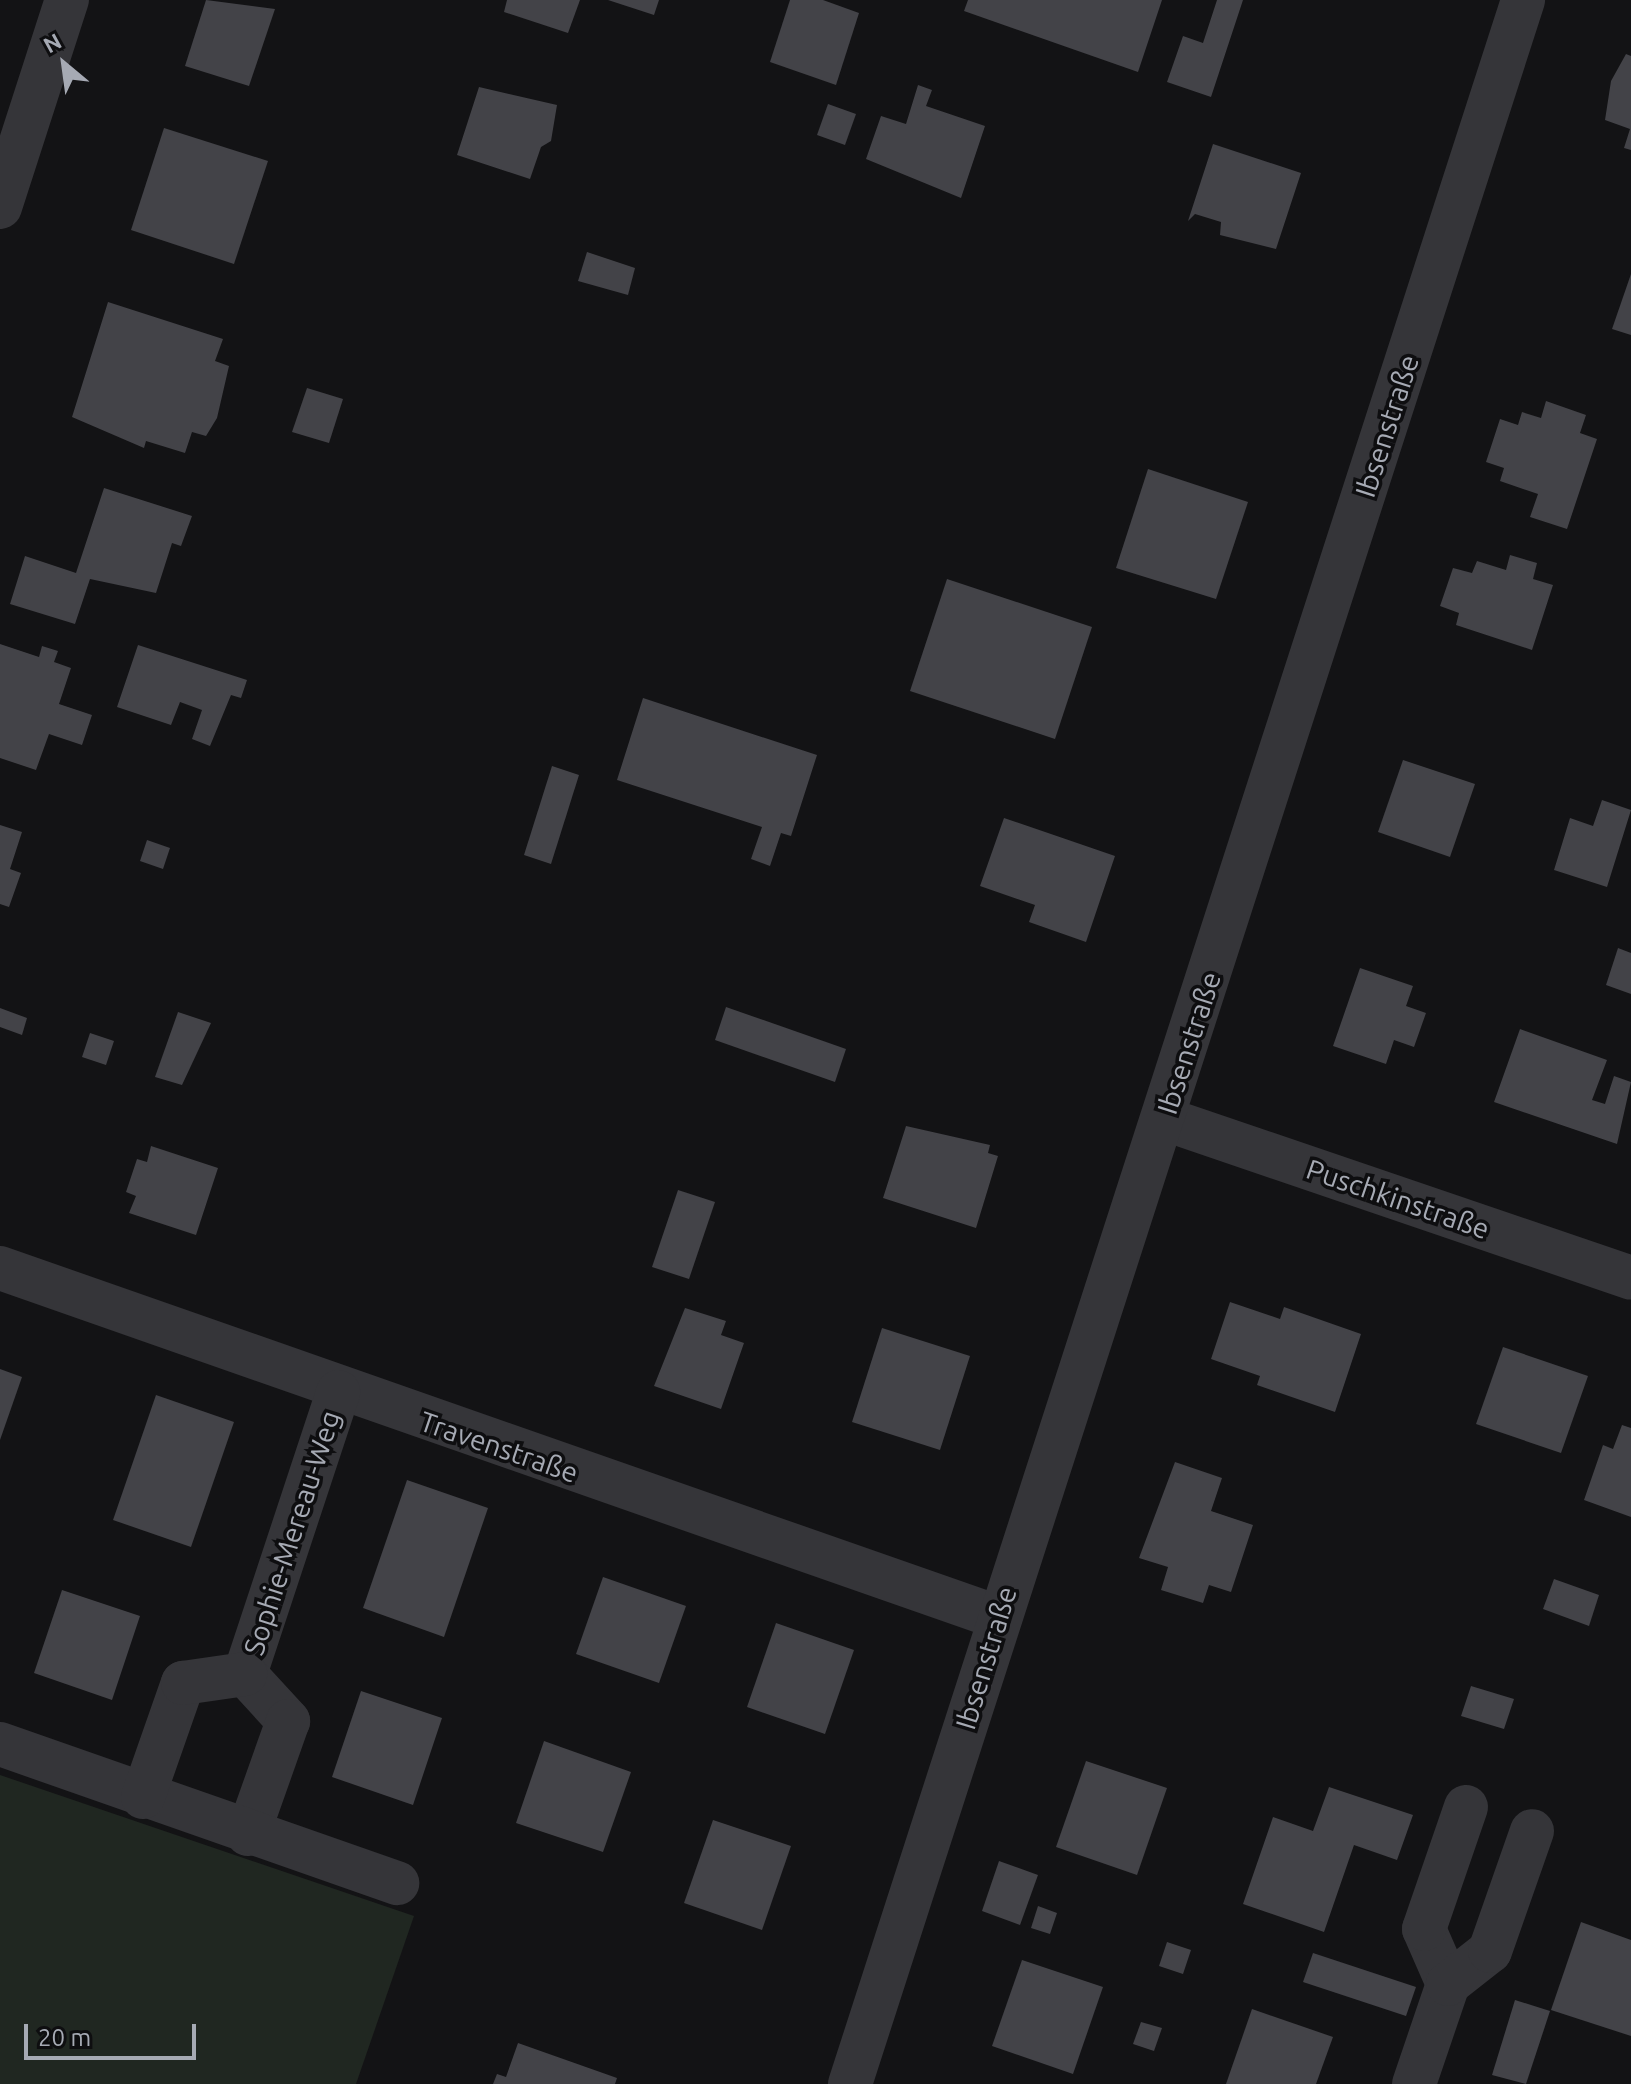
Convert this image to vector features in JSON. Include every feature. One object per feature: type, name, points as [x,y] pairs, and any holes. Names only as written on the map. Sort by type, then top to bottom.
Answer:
[{"type":"street","points":[[0,207],[67,0]]},
{"type":"street","name":"Ibsenstraße","points":[[850,2084],[1165,1119],[1523,0]]},
{"type":"street","name":"Puschkinstraße","points":[[1165,1119],[1631,1278]]},
{"type":"street","name":"Travenstraße","points":[[0,1268],[338,1392],[1000,1618]]},
{"type":"street","name":"Sophie-Mereau-Weg","points":[[245,1674],[338,1392]]},
{"type":"street","name":"Sophie-Mereau-Weg","points":[[143,1797],[183,1683],[245,1674]]},
{"type":"street","name":"Sophie-Mereau-Weg","points":[[245,1674],[288,1721],[248,1834]]},
{"type":"street","points":[[0,1744],[248,1834],[397,1883]]},
{"type":"street","points":[[1448,1984],[1424,1929],[1466,1807]]},
{"type":"street","points":[[1414,2084],[1448,1984],[1490,1951],[1532,1831]]},
{"type":"shaded area","points":[[0,1775],[414,1916],[356,2084],[0,2084]]},
{"type":"building","points":[[206,0],[275,9],[249,86],[185,66]]},
{"type":"building","points":[[507,0],[580,0],[568,33],[504,12]]},
{"type":"building","points":[[608,0],[659,0],[654,15]]},
{"type":"building","points":[[790,0],[823,0],[859,13],[836,85],[770,62]]},
{"type":"building","points":[[968,0],[1162,0],[1138,72],[964,11]]},
{"type":"building","points":[[1217,0],[1243,0],[1211,97],[1167,82],[1183,36],[1203,43]]},
{"type":"building","points":[[1626,54],[1631,56],[1631,150],[1624,148],[1630,129],[1605,120],[1611,81]]},
{"type":"building","points":[[918,85],[932,90],[926,106],[985,126],[961,198],[866,159],[881,116],[906,124]]},
{"type":"building","points":[[479,87],[557,105],[551,141],[541,147],[530,179],[457,155]]},
{"type":"building","points":[[828,104],[856,114],[845,145],[817,135]]},
{"type":"building","points":[[164,128],[268,161],[234,264],[131,230]]},
{"type":"building","points":[[1213,144],[1301,173],[1276,249],[1220,235],[1221,222],[1195,214],[1188,221]]},
{"type":"building","points":[[587,252],[635,268],[628,295],[578,281]]},
{"type":"building","points":[[1631,274],[1631,335],[1612,329]]},
{"type":"building","points":[[108,302],[223,339],[215,361],[229,366],[217,418],[206,436],[192,432],[185,453],[146,441],[144,448],[72,417]]},
{"type":"building","points":[[307,388],[343,399],[329,443],[292,432]]},
{"type":"building","points":[[1546,401],[1586,415],[1580,433],[1597,439],[1567,529],[1530,517],[1538,494],[1500,481],[1504,468],[1486,462],[1500,419],[1518,425],[1522,412],[1541,418]]},
{"type":"building","points":[[1148,469],[1248,502],[1216,599],[1116,568]]},
{"type":"building","points":[[104,488],[192,516],[181,546],[172,543],[156,593],[90,579],[75,624],[10,604],[25,556],[76,573]]},
{"type":"building","points":[[1510,555],[1537,563],[1533,579],[1553,585],[1532,650],[1456,625],[1459,613],[1440,606],[1453,568],[1472,573],[1477,561],[1506,570]]},
{"type":"building","points":[[947,579],[1092,627],[1055,739],[910,691]]},
{"type":"building","points":[[0,644],[39,657],[42,646],[58,651],[54,662],[71,668],[59,704],[92,715],[82,745],[49,734],[36,770],[0,758]]},
{"type":"building","points":[[138,645],[247,680],[241,698],[231,695],[210,746],[192,739],[202,710],[180,702],[171,725],[117,707]]},
{"type":"building","points":[[643,698],[817,755],[791,836],[781,833],[770,866],[751,859],[762,827],[617,780]]},
{"type":"building","points":[[1403,760],[1475,784],[1450,857],[1378,832]]},
{"type":"building","points":[[552,766],[579,775],[551,864],[524,855]]},
{"type":"building","points":[[1602,800],[1631,810],[1607,887],[1554,870],[1570,818],[1593,826]]},
{"type":"building","points":[[1004,818],[1115,856],[1086,942],[1029,922],[1035,905],[980,886]]},
{"type":"building","points":[[0,825],[22,832],[10,869],[21,873],[9,907],[0,904]]},
{"type":"building","points":[[147,840],[170,848],[163,869],[140,861]]},
{"type":"building","points":[[1618,948],[1631,953],[1631,994],[1606,985]]},
{"type":"building","points":[[1360,968],[1413,986],[1406,1006],[1426,1013],[1414,1047],[1394,1040],[1386,1064],[1333,1046]]},
{"type":"building","points":[[726,1007],[846,1049],[835,1082],[715,1040]]},
{"type":"building","points":[[0,1008],[27,1018],[22,1035],[0,1027]]},
{"type":"building","points":[[178,1012],[211,1023],[182,1085],[155,1077]]},
{"type":"building","points":[[1520,1029],[1607,1060],[1592,1100],[1605,1104],[1614,1076],[1631,1082],[1617,1144],[1494,1102]]},
{"type":"building","points":[[90,1033],[114,1041],[106,1065],[82,1057]]},
{"type":"building","points":[[906,1126],[990,1145],[988,1153],[998,1156],[976,1228],[883,1198]]},
{"type":"building","points":[[151,1146],[218,1168],[196,1235],[129,1213],[136,1196],[126,1192],[137,1159],[147,1162]]},
{"type":"building","points":[[678,1190],[715,1202],[689,1279],[652,1267]]},
{"type":"building","points":[[1230,1302],[1280,1319],[1284,1307],[1361,1334],[1335,1412],[1257,1385],[1260,1376],[1211,1359]]},
{"type":"building","points":[[685,1308],[726,1321],[721,1335],[744,1343],[721,1409],[654,1386]]},
{"type":"building","points":[[882,1328],[970,1356],[940,1450],[852,1422]]},
{"type":"building","points":[[1503,1347],[1588,1376],[1561,1453],[1476,1424]]},
{"type":"building","points":[[0,1369],[22,1377],[0,1440]]},
{"type":"building","points":[[156,1395],[234,1422],[191,1547],[113,1520]]},
{"type":"building","points":[[1622,1425],[1631,1428],[1631,1517],[1584,1500],[1603,1445],[1613,1449]]},
{"type":"building","points":[[1175,1462],[1222,1478],[1211,1511],[1253,1525],[1231,1592],[1209,1585],[1203,1603],[1161,1590],[1168,1567],[1139,1558]]},
{"type":"building","points":[[407,1480],[488,1508],[444,1637],[363,1608]]},
{"type":"building","points":[[603,1577],[686,1606],[659,1683],[576,1654]]},
{"type":"building","points":[[1554,1579],[1599,1595],[1589,1626],[1543,1609]]},
{"type":"building","points":[[62,1590],[140,1616],[112,1700],[34,1673]]},
{"type":"building","points":[[776,1623],[854,1650],[825,1734],[747,1707]]},
{"type":"building","points":[[1471,1686],[1514,1699],[1504,1729],[1461,1716]]},
{"type":"building","points":[[361,1691],[442,1718],[413,1805],[332,1777]]},
{"type":"building","points":[[544,1741],[631,1772],[603,1852],[516,1823]]},
{"type":"building","points":[[1086,1761],[1167,1788],[1137,1875],[1056,1847]]},
{"type":"building","points":[[1329,1787],[1413,1815],[1397,1860],[1354,1845],[1324,1932],[1243,1904],[1273,1817],[1313,1831]]},
{"type":"building","points":[[713,1820],[791,1846],[762,1930],[684,1903]]},
{"type":"building","points":[[999,1861],[1038,1875],[1020,1925],[982,1911]]},
{"type":"building","points":[[1038,1906],[1057,1913],[1050,1934],[1031,1928]]},
{"type":"building","points":[[1581,1922],[1631,1940],[1631,2036],[1551,2010]]},
{"type":"building","points":[[1167,1942],[1191,1950],[1183,1974],[1159,1966]]},
{"type":"building","points":[[1313,1953],[1416,1987],[1406,2016],[1303,1982]]},
{"type":"building","points":[[1022,1960],[1103,1987],[1073,2074],[992,2046]]},
{"type":"building","points":[[1515,2000],[1550,2011],[1526,2084],[1492,2075]]},
{"type":"building","points":[[1252,2009],[1333,2037],[1316,2084],[1226,2084]]},
{"type":"building","points":[[1141,2022],[1162,2028],[1154,2051],[1133,2044]]},
{"type":"building","points":[[518,2043],[617,2078],[615,2084],[493,2084],[497,2074],[506,2077]]}]
